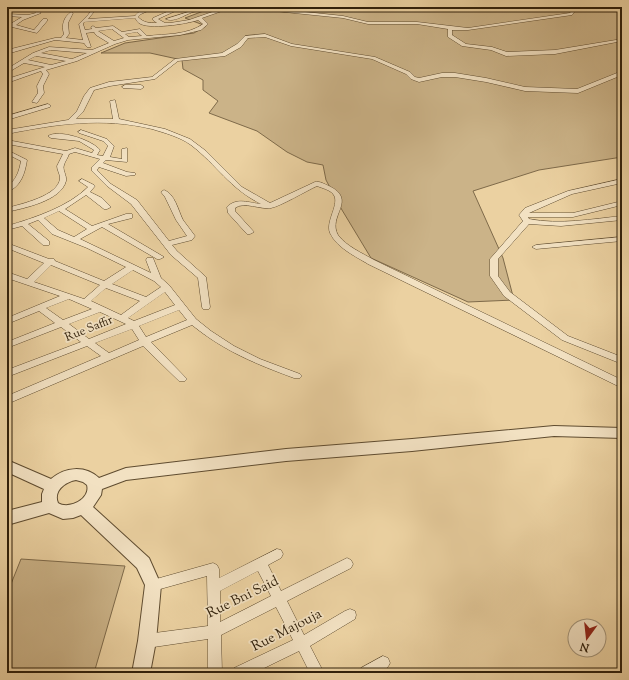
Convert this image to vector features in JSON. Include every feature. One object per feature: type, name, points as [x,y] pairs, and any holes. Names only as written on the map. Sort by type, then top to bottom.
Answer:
[{"type":"street","points":[[10,27],[20,19],[39,13],[33,7]]},
{"type":"street","points":[[93,52],[86,42],[81,24],[90,16],[96,7]]},
{"type":"street","points":[[83,21],[136,17],[139,13],[155,7]]},
{"type":"street","points":[[156,20],[155,19],[160,16],[170,14],[182,7]]},
{"type":"street","points":[[156,20],[170,19],[208,7]]},
{"type":"street","points":[[288,7],[313,15]]},
{"type":"street","points":[[136,17],[140,22],[145,24],[170,24],[198,18],[221,10],[255,8],[343,18],[368,23],[417,23],[468,29],[533,19],[567,16],[572,14],[576,7]]},
{"type":"street","points":[[124,12],[124,18]]},
{"type":"street","points":[[62,38],[67,34],[64,27],[71,14]]},
{"type":"street","points":[[7,15],[29,16]]},
{"type":"street","points":[[7,81],[75,60],[113,43],[128,39],[180,34],[199,29],[206,24],[198,18]]},
{"type":"street","points":[[10,27],[35,32],[45,20]]},
{"type":"street","points":[[94,20],[92,25],[95,30],[104,38],[113,43]]},
{"type":"street","points":[[156,20],[170,24]]},
{"type":"street","points":[[83,32],[113,27],[128,39]]},
{"type":"street","points":[[450,28],[450,36],[464,45],[496,50],[510,54],[555,52],[622,40]]},
{"type":"street","points":[[122,33],[138,30],[146,37]]},
{"type":"street","points":[[70,121],[83,107],[89,92],[99,86],[153,78],[159,75],[175,61],[217,56],[231,52],[241,45],[247,36],[256,34],[269,35],[291,46],[373,58],[408,73],[413,78],[419,80],[442,75],[455,75],[486,80],[524,89],[578,91],[595,86],[622,73]]},
{"type":"street","points":[[7,52],[62,38],[86,42]]},
{"type":"street","points":[[7,45],[16,49]]},
{"type":"street","points":[[7,58],[28,46]]},
{"type":"street","points":[[8,69],[35,54],[51,48],[93,52]]},
{"type":"street","points":[[35,54],[75,60]]},
{"type":"street","points":[[24,61],[52,66]]},
{"type":"street","points":[[8,69],[30,73]]},
{"type":"street","points":[[35,102],[41,93],[40,86],[46,74],[42,69]]},
{"type":"street","points":[[99,86],[141,87]]},
{"type":"street","points":[[113,101],[116,120]]},
{"type":"street","points":[[7,118],[48,106]]},
{"type":"street","points":[[7,132],[90,119],[116,120],[160,129],[175,134],[190,142],[211,158],[236,185],[258,201],[270,206]]},
{"type":"street","points":[[81,132],[105,140],[111,146],[108,155],[95,167],[94,170],[109,185],[134,202],[174,253],[202,277],[204,283],[203,296],[206,307]]},
{"type":"street","points":[[51,136],[71,138],[90,143],[97,150],[94,156]]},
{"type":"street","points":[[7,142],[66,153],[75,150],[94,156],[125,161],[125,149]]},
{"type":"street","points":[[7,152],[24,160],[22,174],[14,186],[7,190]]},
{"type":"street","points":[[7,210],[36,202],[58,189],[63,179],[60,166],[66,153]]},
{"type":"street","points":[[98,164],[126,174],[133,174]]},
{"type":"street","points":[[7,228],[39,217],[87,193],[92,186],[82,181]]},
{"type":"street","points":[[622,181],[570,192],[528,210],[525,218],[494,259],[494,276],[508,294],[565,338],[622,361]]},
{"type":"street","points":[[250,232],[232,211],[232,206],[240,203],[262,207],[270,206],[317,183],[337,194],[339,200],[332,222],[333,234],[345,245],[376,264],[622,384]]},
{"type":"street","points":[[164,192],[168,196],[180,220],[191,236],[189,238],[167,244]]},
{"type":"street","points":[[87,193],[107,207]]},
{"type":"street","points":[[525,218],[573,216],[622,203]]},
{"type":"street","points":[[59,208],[92,229]]},
{"type":"street","points":[[74,240],[102,224],[129,216]]},
{"type":"street","points":[[39,217],[55,232],[157,279],[166,287],[193,321],[208,333],[232,348],[257,361],[297,376]]},
{"type":"street","points":[[525,218],[542,224],[622,218]]},
{"type":"street","points":[[23,223],[46,243]]},
{"type":"street","points":[[102,224],[160,257]]},
{"type":"street","points":[[536,247],[622,239]]},
{"type":"street","points":[[7,245],[51,261],[147,301]]},
{"type":"street","points":[[85,302],[107,284],[135,268],[150,260],[174,253]]},
{"type":"street","points":[[150,260],[157,279]]},
{"type":"street","points":[[28,283],[51,261]]},
{"type":"street","points":[[7,274],[28,283],[70,296],[133,324],[145,342],[182,378]]},
{"type":"street","points":[[122,318],[166,287]]},
{"type":"street","points":[[7,321],[70,296]]},
{"type":"street","name":"Rue Saffir","points":[[7,374],[181,306]]},
{"type":"street","points":[[40,308],[108,357]]},
{"type":"street","points":[[7,345],[100,309]]},
{"type":"street","points":[[7,400],[193,321]]},
{"type":"street","points":[[95,485],[126,474],[286,455],[412,445],[554,430],[622,433]]},
{"type":"street","points":[[7,466],[53,486]]},
{"type":"street","points":[[76,474],[89,477],[95,485],[95,494],[93,498],[83,507],[72,512],[55,510],[48,500],[49,493],[53,486],[68,476],[76,474]]},
{"type":"street","points":[[7,518],[51,506]]},
{"type":"street","points":[[83,507],[143,563],[153,585],[147,641],[141,673]]},
{"type":"street","points":[[214,588],[277,554]]},
{"type":"street","points":[[260,563],[317,673]]},
{"type":"street","name":"Rue Bni Said","points":[[147,641],[214,632],[347,564]]},
{"type":"street","points":[[153,585],[213,569],[215,673]]},
{"type":"street","name":"Rue Majouja","points":[[239,673],[302,643],[350,615]]},
{"type":"street","points":[[366,673],[383,663]]},
{"type":"shaded area","points":[[214,7],[622,7],[622,157],[539,170],[473,191],[503,258],[514,300],[468,302],[371,258],[326,180],[323,165],[307,162],[287,152],[257,131],[209,113],[218,101],[203,90],[203,80],[183,69],[182,60],[150,53],[101,53],[125,43],[194,33],[206,26],[185,18]]},
{"type":"shaded area","points":[[21,559],[125,566],[94,673],[7,673],[7,594]]}]
